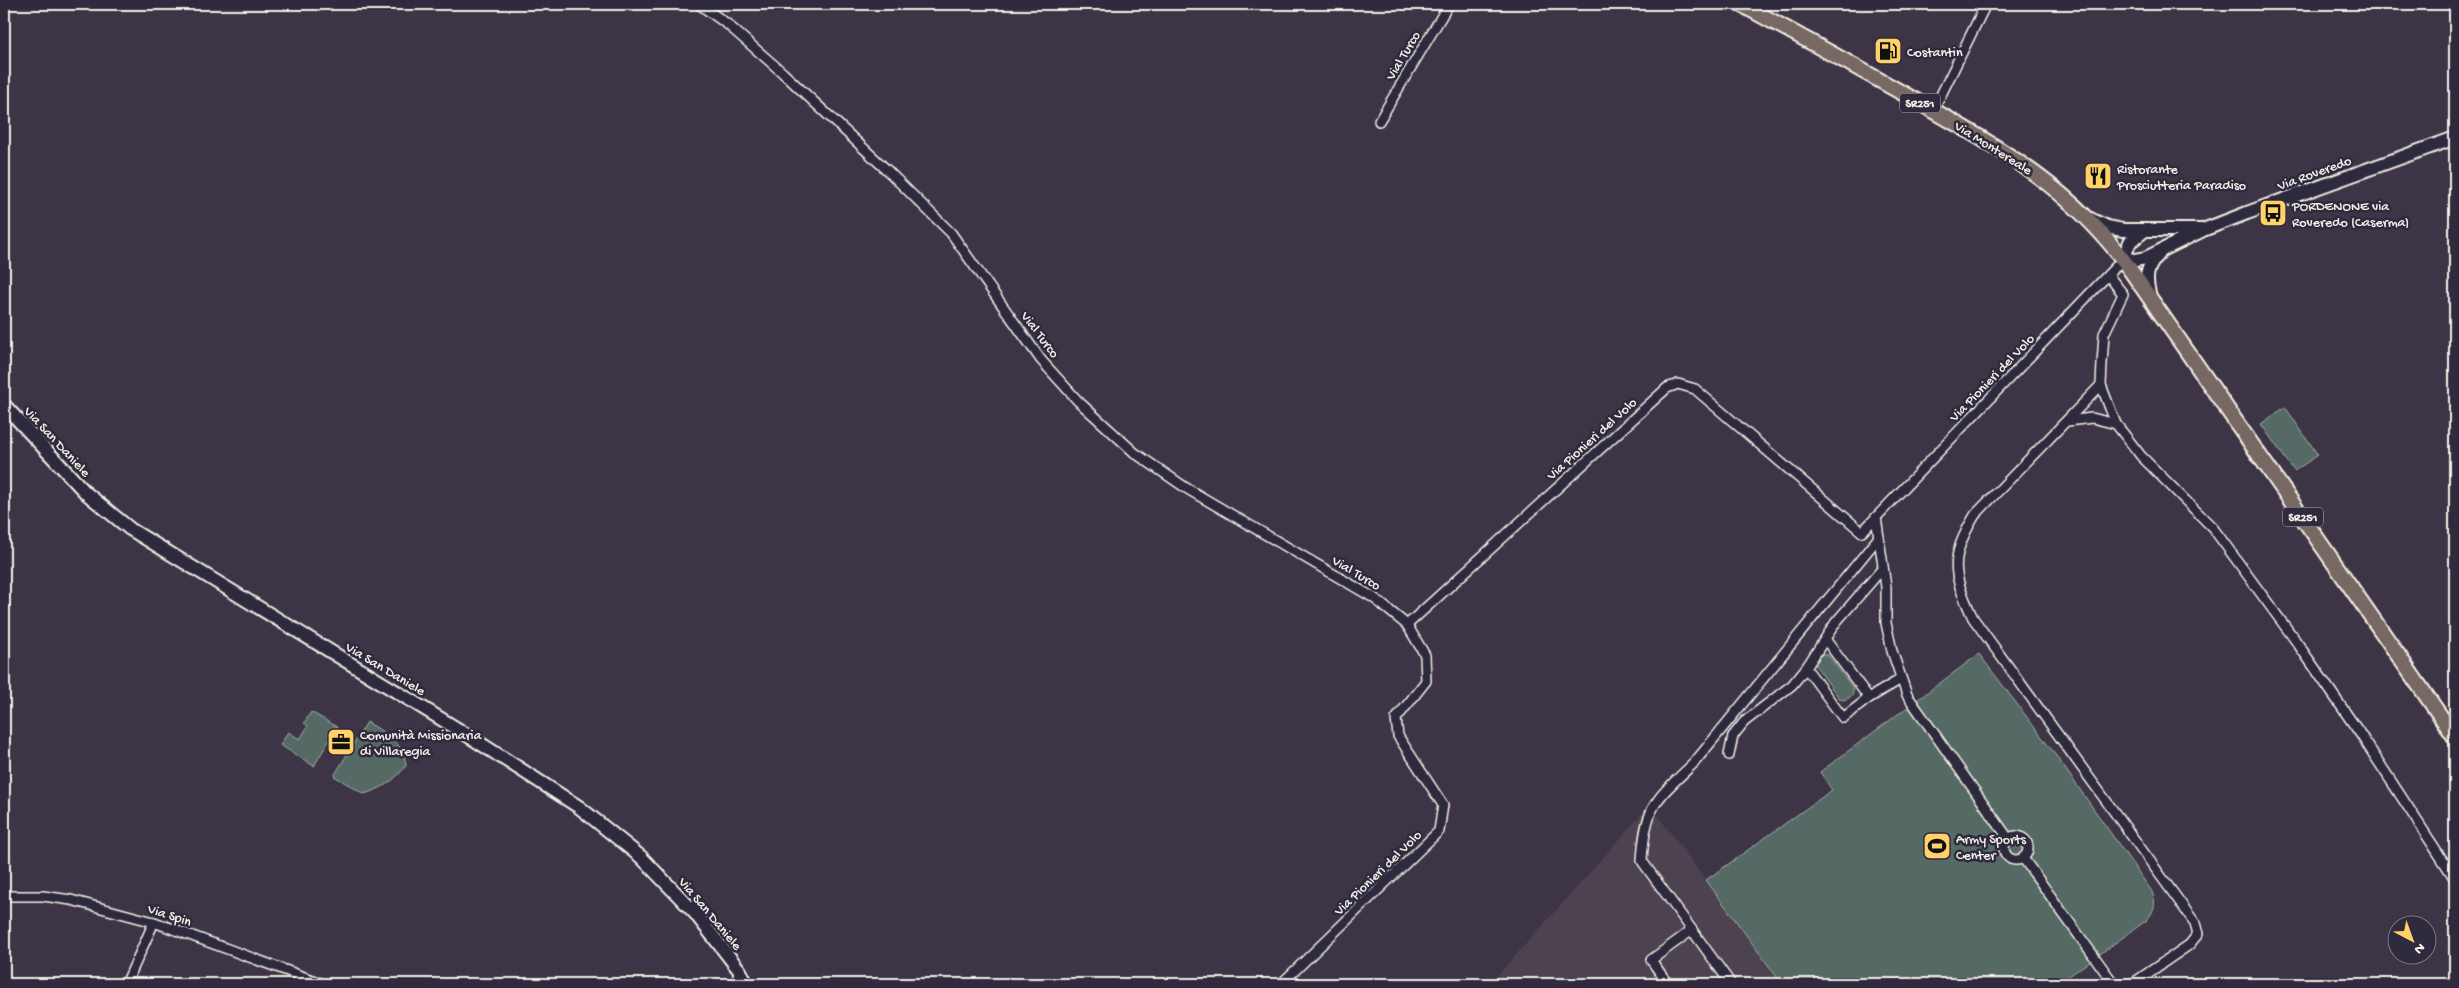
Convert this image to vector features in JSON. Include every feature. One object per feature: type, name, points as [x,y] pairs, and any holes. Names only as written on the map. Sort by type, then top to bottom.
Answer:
[{"type":"main road","name":"Via Montereale","points":[[1741,4],[1934,111],[2033,170],[2088,218],[2123,259]]},
{"type":"main road","name":"SR251","points":[[2123,259],[2455,737]]},
{"type":"street","name":"Vial Turco","points":[[699,4],[727,24],[782,73],[890,172],[951,233],[1041,360],[1078,401],[1135,453],[1186,488],[1374,598],[1407,625]]},
{"type":"street","name":"Vial Turco","points":[[1379,120],[1449,4]]},
{"type":"street","points":[[1934,111],[1986,4]]},
{"type":"street","name":"Via Roveredo","points":[[2123,259],[2135,260],[2160,252],[2203,230],[2455,136]]},
{"type":"street","name":"Via Roveredo","points":[[2088,218],[2106,227],[2123,230],[2203,230]]},
{"type":"street","points":[[2123,259],[2130,242],[2145,230]]},
{"type":"street","name":"Via Roveredo","points":[[2150,297],[2146,274],[2151,262],[2160,252]]},
{"type":"street","name":"Via Pionieri del Volo","points":[[1281,984],[1439,831],[1443,805],[1398,736],[1396,719],[1426,681],[1425,655],[1407,625],[1667,388],[1678,384],[1695,389],[1862,532],[2123,259]]},
{"type":"street","points":[[2108,275],[2123,294],[2104,334],[2101,385],[2116,424],[2141,456],[2174,490],[2200,513],[2218,536],[2356,728],[2455,879]]},
{"type":"street","points":[[2101,385],[1975,515],[1961,539],[1956,563],[1958,587],[1973,618],[2003,662],[2195,923],[2198,934],[2190,945],[2132,984]]},
{"type":"street","name":"Via San Daniele","points":[[4,405],[86,492],[130,529],[464,733],[580,807],[641,857],[696,913],[740,971],[747,984]]},
{"type":"street","points":[[2067,421],[2092,418],[2116,424]]},
{"type":"street","points":[[1876,518],[1883,568],[1886,623],[1907,695],[1920,717],[2008,838]]},
{"type":"street","points":[[1731,984],[1642,862],[1647,817],[1660,795],[1694,763],[1879,537]]},
{"type":"street","points":[[1729,754],[1734,736],[1744,722],[1792,685],[1806,668],[1836,622],[1883,568]]},
{"type":"street","points":[[1825,639],[1869,698]]},
{"type":"street","points":[[1806,668],[1843,718],[1869,698],[1901,679]]},
{"type":"street","points":[[2020,836],[2026,841],[2027,852],[2023,858],[2015,861],[2007,857],[2003,845],[2008,838],[2020,836]]},
{"type":"street","points":[[2023,858],[2114,984]]},
{"type":"street","name":"Via Spin","points":[[4,896],[44,896],[71,900],[154,922],[323,984]]},
{"type":"street","points":[[126,984],[154,922]]},
{"type":"street","points":[[1668,984],[1651,960],[1692,930]]},
{"type":"street","points":[[735,984],[740,971]]},
{"type":"shaded area","points":[[1650,805],[1782,984],[1490,984]]},
{"type":"green space","points":[[2285,407],[2318,455],[2294,471],[2261,424]]},
{"type":"green space","points":[[1822,654],[1828,655],[1853,688],[1853,694],[1849,698],[1843,700],[1839,698],[1816,666],[1815,662]]},
{"type":"green space","name":"Army Sports Center","points":[[1979,654],[2054,753],[2151,890],[2154,902],[2152,913],[2147,920],[2058,984],[1782,984],[1706,880],[1832,790],[1820,772]]},
{"type":"green space","points":[[311,712],[337,727],[314,766],[280,745],[288,732],[300,739],[308,726],[304,723]]},
{"type":"green space","points":[[367,722],[398,745],[405,758],[406,766],[387,784],[364,794],[334,776]]},
{"type":"place","name":"Costantin","points":[[1888,51]]},
{"type":"place","name":"Ristorante Prosciutteria Paradiso","points":[[2098,176]]},
{"type":"place","name":"PORDENONE via Roveredo (Caserma)","points":[[2273,213]]},
{"type":"place","name":"Comunità Missionaria di Villaregia","points":[[341,742]]},
{"type":"place","name":"Army Sports Center","points":[[1937,846]]}]
